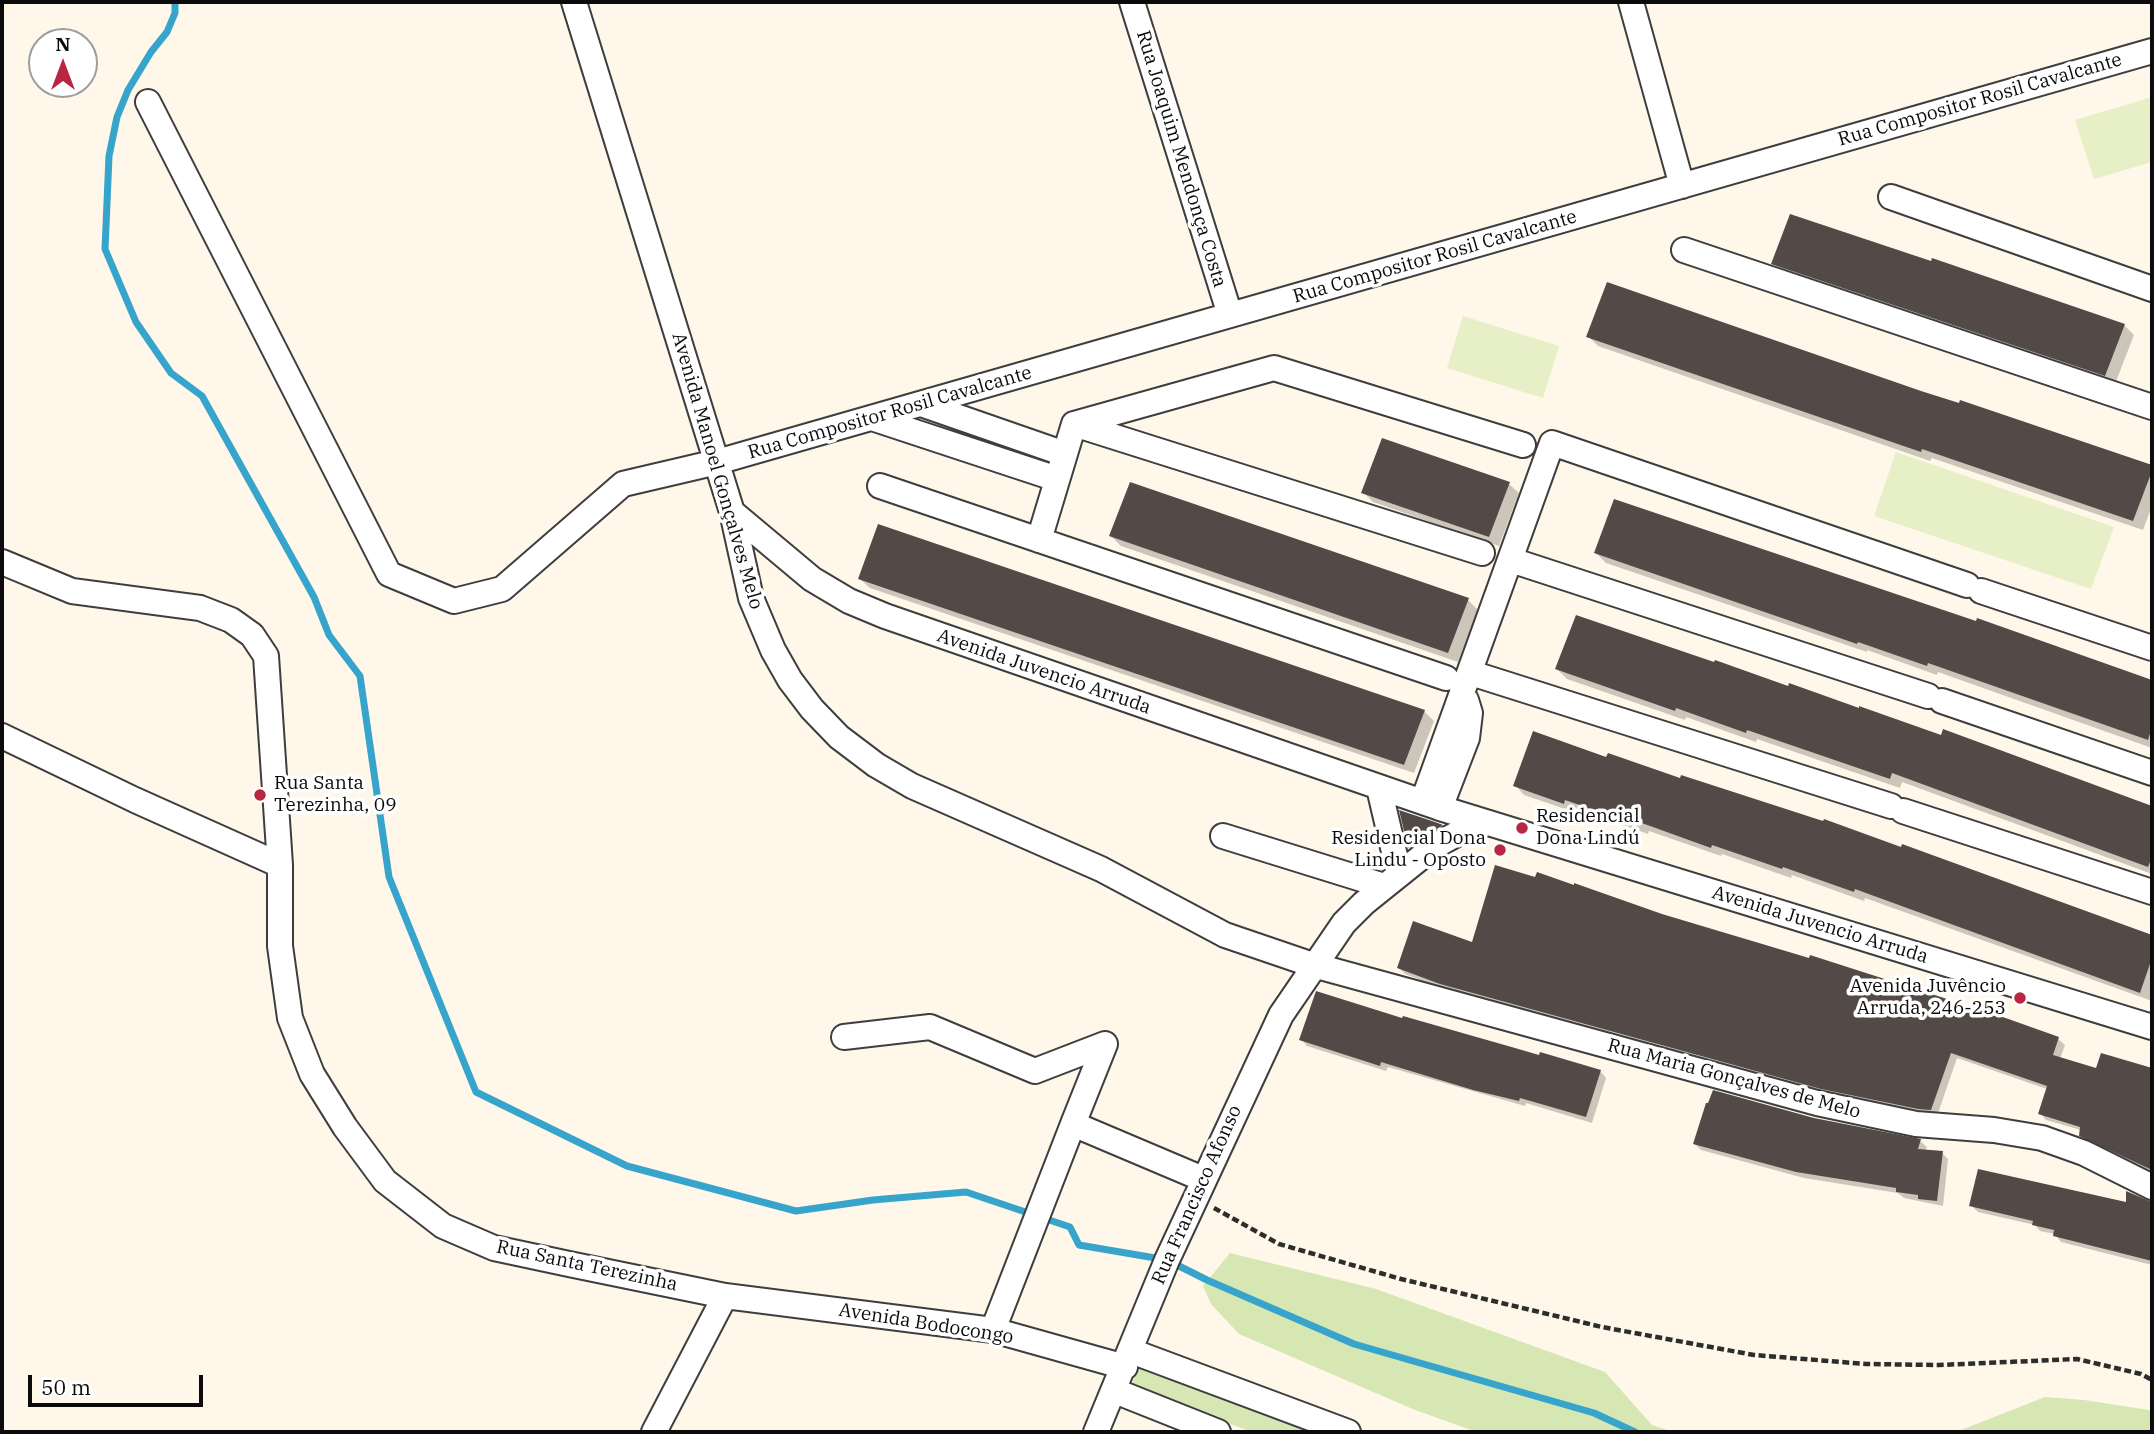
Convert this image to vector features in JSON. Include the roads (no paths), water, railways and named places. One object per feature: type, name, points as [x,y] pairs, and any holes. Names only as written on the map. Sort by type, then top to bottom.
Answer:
[{"type":"street","name":"Avenida Manoel Gonçalves Melo","points":[[574,2],[732,512],[751,598],[773,650],[790,680],[812,709],[839,737],[876,765],[912,786],[1101,869],[1225,935],[1313,965]]},
{"type":"street","name":"Rua Joaquim Mendonça Costa","points":[[1132,2],[1230,315]]},
{"type":"street","points":[[1631,2],[1682,186]]},
{"type":"street","name":"Rua Compositor Rosil Cavalcante","points":[[148,102],[389,574],[454,601],[502,589],[623,484],[717,462],[2152,51]]},
{"type":"street","points":[[1891,198],[2152,289]]},
{"type":"street","points":[[1684,250],[2152,407]]},
{"type":"street","points":[[1074,424],[1274,368],[1523,445]]},
{"type":"street","points":[[921,404],[1065,454]]},
{"type":"street","points":[[872,418],[1058,479]]},
{"type":"street","points":[[1039,540],[1074,424]]},
{"type":"street","points":[[1074,424],[1482,553]]},
{"type":"street","points":[[1432,805],[1460,681],[1511,560],[1552,443],[2152,648]]},
{"type":"street","points":[[880,486],[1460,681],[1897,808],[2152,892]]},
{"type":"street","name":"Avenida Juvencio Arruda","points":[[732,512],[812,579],[849,601],[885,617],[1379,788],[2152,1027]]},
{"type":"street","points":[[1511,560],[2152,773]]},
{"type":"street","name":"Rua Santa Terezinha","points":[[2,562],[72,591],[200,608],[231,620],[252,635],[266,656],[280,865],[280,946],[290,1018],[312,1074],[345,1127],[385,1181],[443,1226],[494,1248],[725,1296]]},
{"type":"street","points":[[2,736],[280,865]]},
{"type":"street","points":[[1223,836],[1392,879],[1379,788]]},
{"type":"street","name":"Rua Francisco Afonso","points":[[1096,1432],[1199,1188],[1281,1015],[1313,965],[1344,923],[1392,879],[1447,838],[1488,823]]},
{"type":"street","name":"Rua Maria Gonçalves de Melo","points":[[1313,965],[1817,1103],[1916,1124],[1994,1130],[2042,1138],[2084,1153],[2152,1187]]},
{"type":"street","points":[[844,1037],[930,1027],[1035,1071],[1105,1044],[993,1330]]},
{"type":"street","points":[[1073,1124],[1199,1188]]},
{"type":"street","points":[[654,1432],[725,1296]]},
{"type":"street","name":"Avenida Bodocongo","points":[[725,1296],[993,1330],[1128,1359],[1348,1432]]},
{"type":"street","points":[[1115,1391],[1218,1432]]},
{"type":"waterway","points":[[175,2],[175,13],[167,32],[151,52],[128,90],[117,117],[109,156],[105,249],[136,322],[171,373],[202,396],[314,597],[329,635],[360,676],[389,877],[476,1092],[627,1166],[796,1211],[873,1200],[966,1192],[1070,1227],[1079,1245],[1167,1260],[1354,1344],[1594,1413],[1635,1432]]},
{"type":"place","name":"Rua Santa Terezinha, 09","points":[[260,795]]},
{"type":"place","name":"Residencial Dona Lindú","points":[[1522,828]]},
{"type":"place","name":"Residencial Dona Lindu - Oposto","points":[[1500,850]]},
{"type":"place","name":"Avenida Juvêncio Arruda, 246-253","points":[[2020,998]]}]
